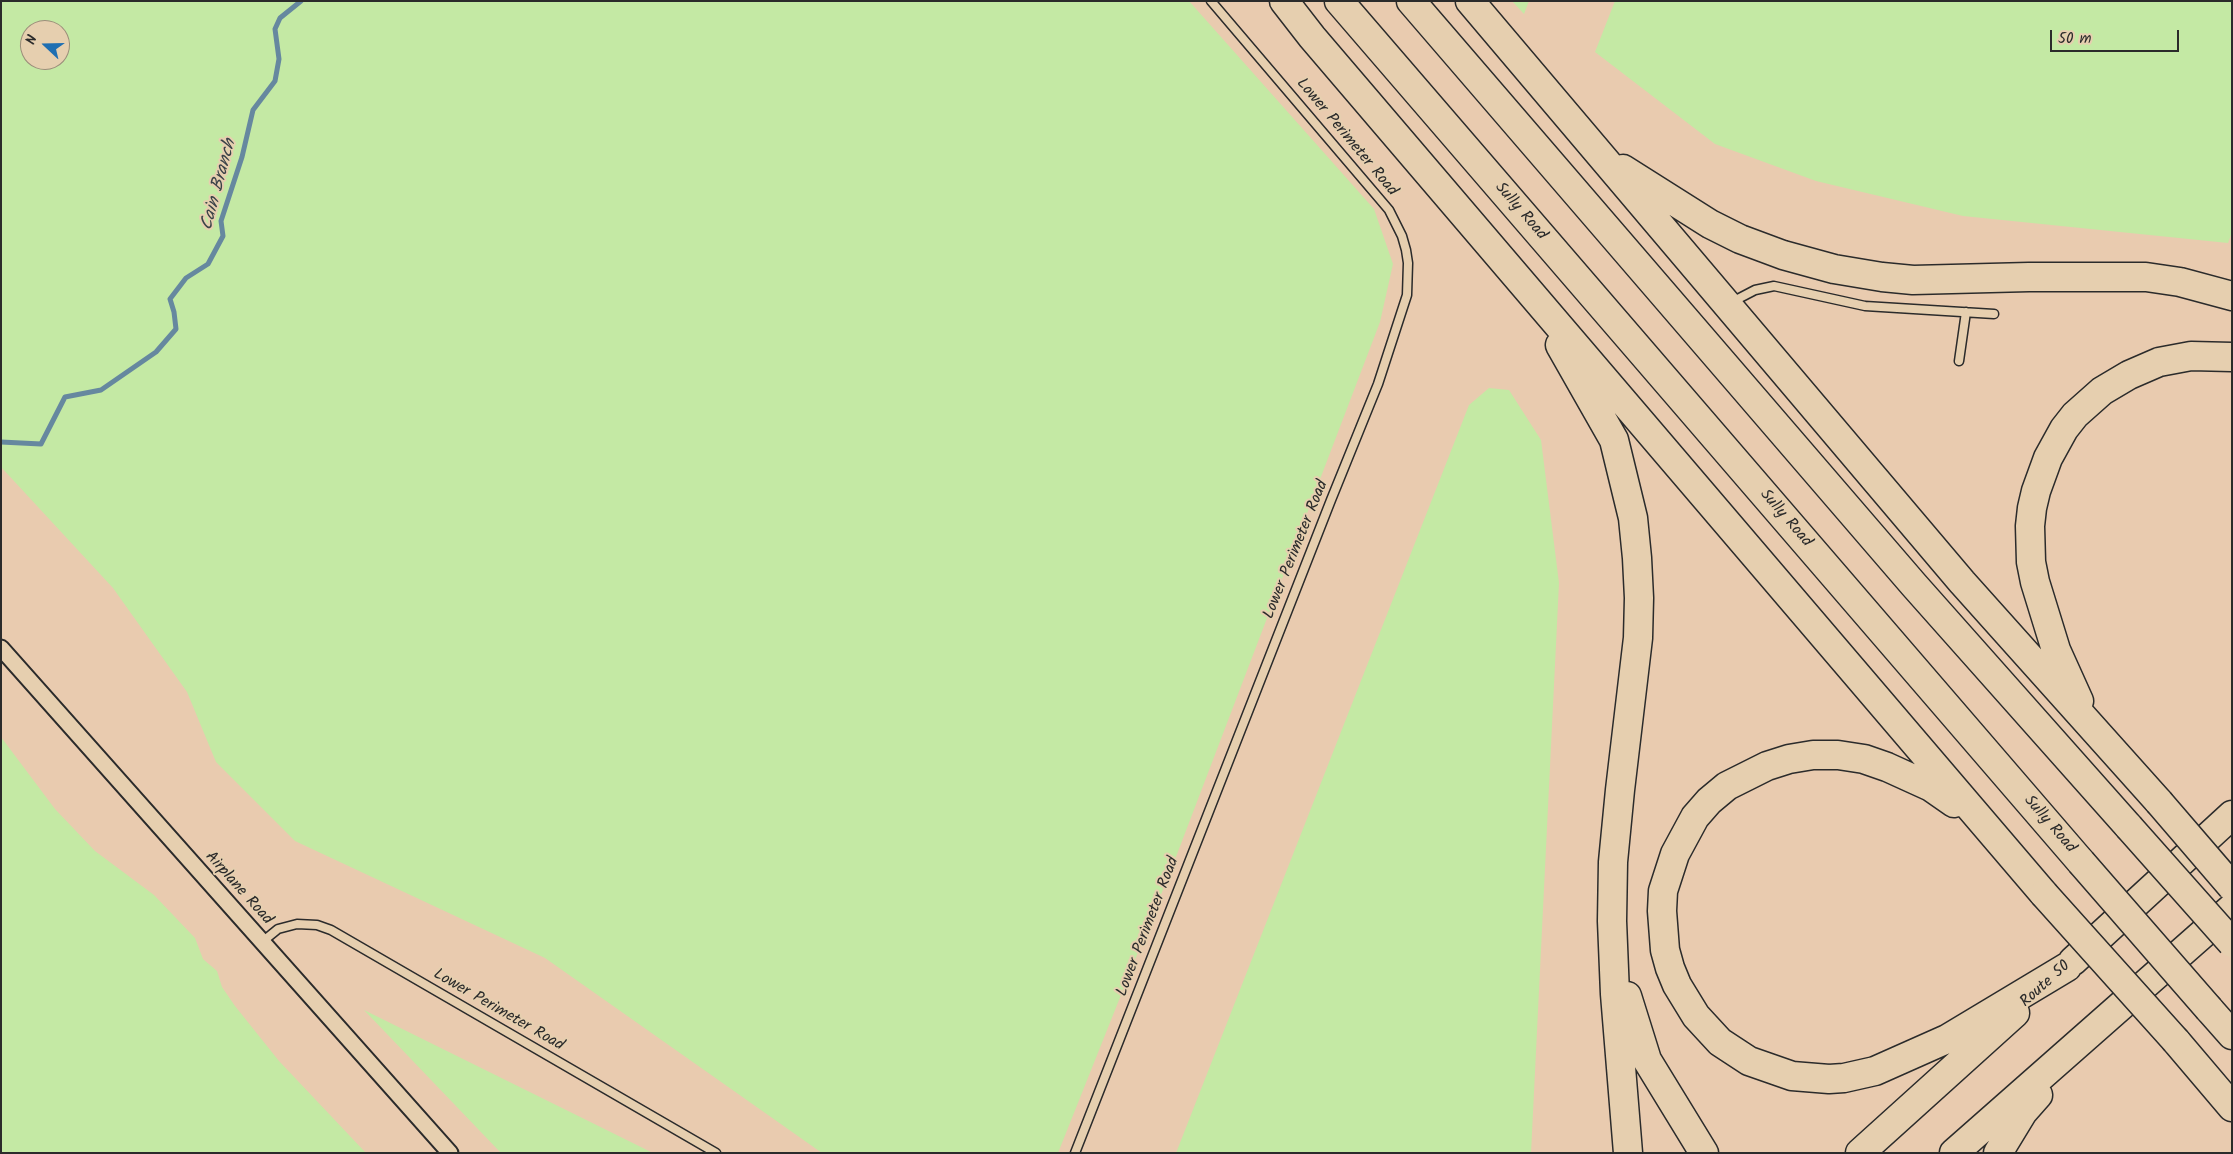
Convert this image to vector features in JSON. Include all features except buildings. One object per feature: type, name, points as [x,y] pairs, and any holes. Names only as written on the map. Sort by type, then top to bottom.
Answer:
[{"type":"highway","points":[[1284,1],[1318,44],[1981,821],[2223,1097],[2232,1112]]},
{"type":"highway","name":"Sully Road","points":[[1338,1],[2232,1035]]},
{"type":"highway","points":[[1411,1],[1914,585],[2232,943]]},
{"type":"highway","points":[[1470,1],[1962,582],[2159,802],[2232,887]]},
{"type":"highway","points":[[1599,154],[1710,224],[1740,239],[1783,255],[1834,269],[1882,278],[1913,280],[2029,277],[2146,278],[2180,282],[2232,296]]},
{"type":"highway","points":[[1522,281],[1614,440],[1633,518],[1639,598],[1638,638],[1613,862],[1612,921],[1615,994],[1628,1153]]},
{"type":"highway","points":[[2126,767],[2075,696],[2056,650],[2035,582],[2031,562],[2030,526],[2036,491],[2048,458],[2064,429],[2089,401],[2102,391],[2129,374],[2159,362],[2191,356],[2232,357]]},
{"type":"highway","points":[[1981,821],[1931,787],[1864,759],[1838,755],[1813,755],[1789,759],[1760,769],[1727,786],[1709,801],[1695,817],[1684,835],[1675,854],[1663,891],[1662,930],[1665,950],[1670,968],[1686,1001],[1696,1016],[1720,1042],[1749,1061],[1786,1075],[1829,1079],[1875,1072],[1947,1039],[2066,967]]},
{"type":"highway","name":"Route 50","points":[[1860,1153],[2232,815]]},
{"type":"highway","points":[[1954,1153],[2232,908]]},
{"type":"highway","points":[[1612,921],[1629,1003],[1647,1060],[1704,1153]]},
{"type":"highway","points":[[1998,1153],[2023,1112],[2114,1012]]},
{"type":"street","name":"Airplane Road","points":[[1,648],[450,1153]]},
{"type":"lane","name":"Lower Perimeter Road","points":[[1075,1153],[1378,384],[1399,325],[1407,295],[1409,271],[1406,250],[1402,236],[1389,210],[1211,1]]},
{"type":"lane","points":[[1727,306],[1742,295],[1762,287],[1774,286],[1865,306],[1994,314]]},
{"type":"lane","points":[[1959,362],[1966,312]]},
{"type":"lane","name":"Lower Perimeter Road","points":[[262,942],[278,930],[296,924],[317,925],[331,930],[716,1153]]},
{"type":"green space","points":[[1,1],[1189,1],[1374,209],[1393,264],[1380,322],[1174,862],[1058,1153],[822,1153],[545,958],[295,841],[216,762],[187,692],[113,588],[1,467]]},
{"type":"green space","points":[[1512,1],[1529,1],[1524,14]]},
{"type":"green space","points":[[1615,1],[2232,1],[2232,232],[2228,243],[1963,216],[1816,181],[1715,144],[1595,52]]},
{"type":"green space","points":[[1489,388],[1509,390],[1541,440],[1559,583],[1531,1153],[1176,1153],[1469,405]]},
{"type":"green space","points":[[1,737],[55,809],[95,851],[154,895],[195,938],[203,959],[217,971],[222,987],[235,1006],[279,1061],[366,1153],[1,1153]]},
{"type":"green space","points":[[364,1010],[653,1153],[501,1153]]},
{"type":"waterway","name":"Cain Branch","points":[[1,442],[41,444],[65,397],[101,390],[156,352],[176,329],[170,299],[186,278],[208,264],[223,236],[221,221],[242,157],[253,110],[275,81],[279,59],[275,29],[280,18],[301,1]]}]
